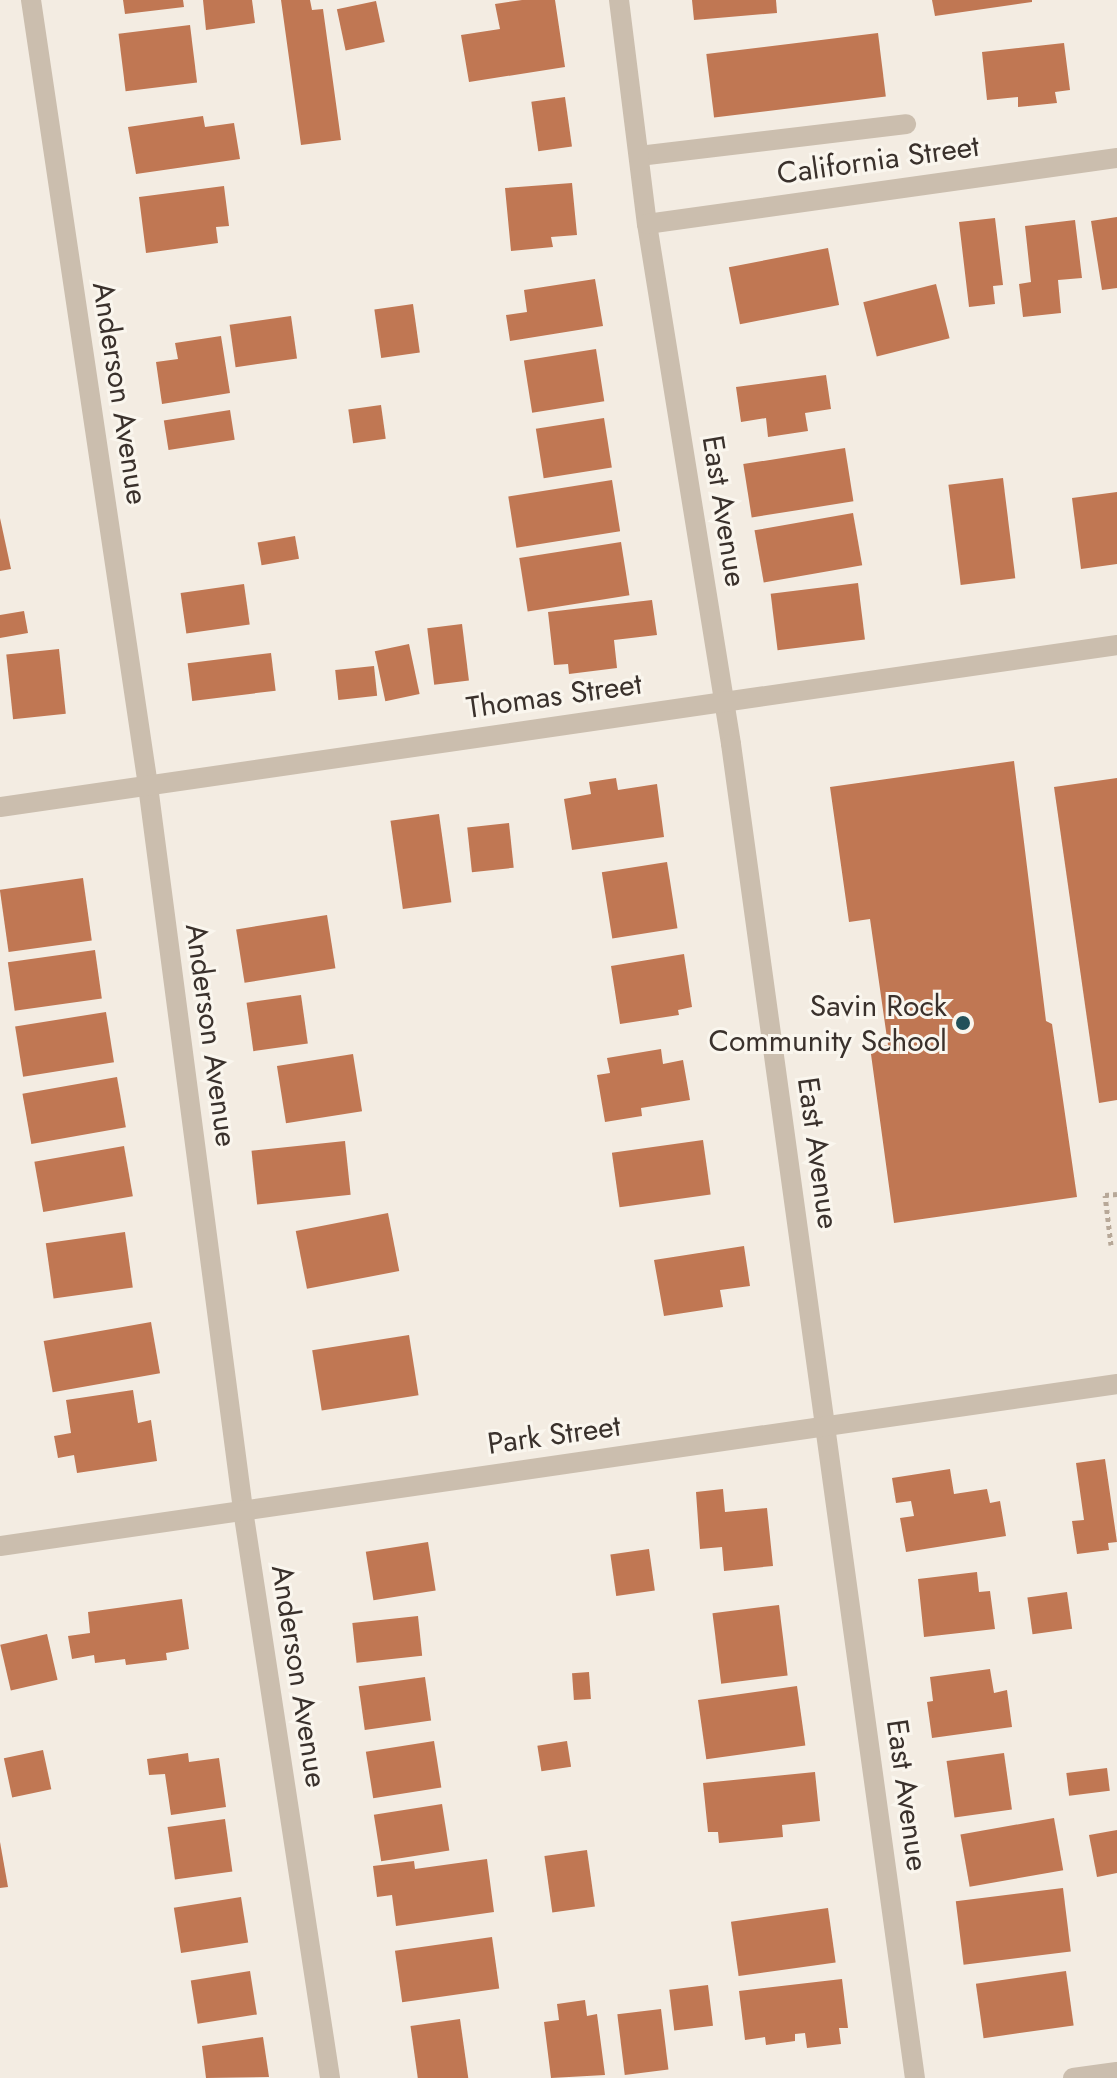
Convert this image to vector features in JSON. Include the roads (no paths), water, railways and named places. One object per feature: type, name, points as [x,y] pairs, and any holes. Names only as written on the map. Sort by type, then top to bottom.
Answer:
[{"type":"street","name":"Anderson Avenue","points":[[31,0],[148,786],[243,1510],[330,2078]]},
{"type":"street","name":"East Avenue","points":[[619,0],[647,224],[724,702],[915,2078]]},
{"type":"street","points":[[639,156],[906,124]]},
{"type":"street","name":"California Street","points":[[647,224],[1117,158]]},
{"type":"street","name":"Thomas Street","points":[[0,807],[1117,645]]},
{"type":"street","name":"Park Street","points":[[0,1546],[1117,1384]]},
{"type":"street","points":[[1073,2078],[1117,2072]]},
{"type":"place","name":"Savin Rock Community School","points":[[963,1023]]}]
